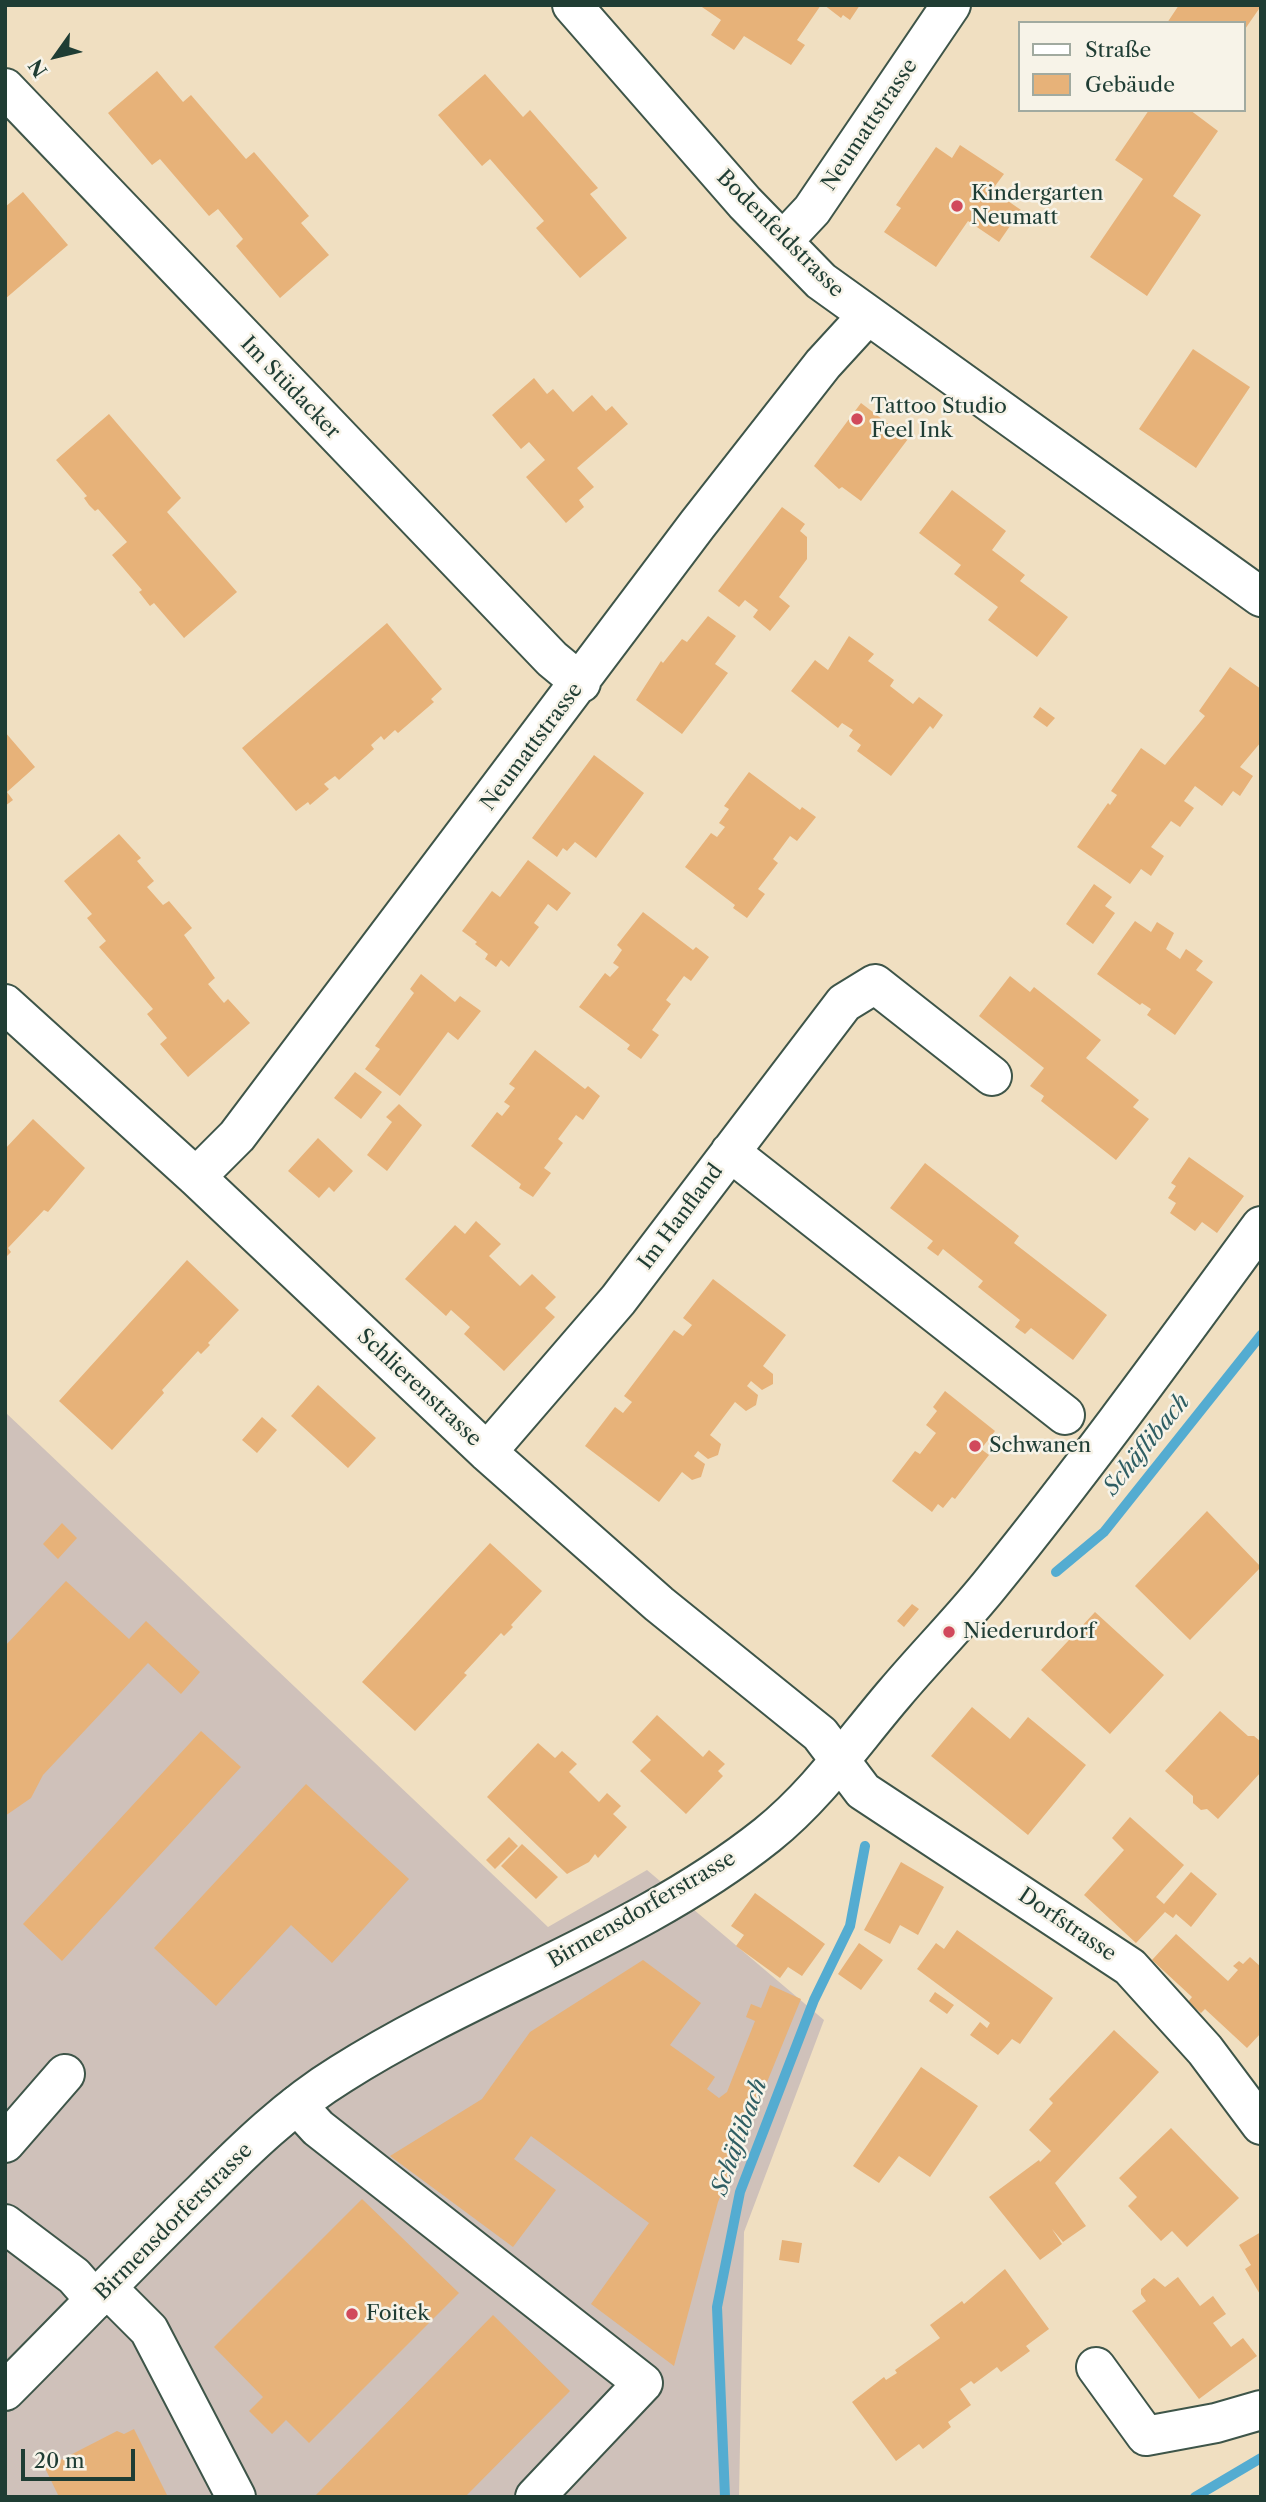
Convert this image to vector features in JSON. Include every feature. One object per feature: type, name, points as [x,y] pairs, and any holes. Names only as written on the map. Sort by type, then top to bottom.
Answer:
[{"type":"street","name":"Bodenfeldstrasse","points":[[572,5],[745,203],[821,281],[1261,597]]},
{"type":"street","name":"Neumattstrasse","points":[[783,241],[812,210],[951,5]]},
{"type":"street","name":"Im Stüdacker","points":[[5,88],[552,659],[581,683]]},
{"type":"street","name":"Neumattstrasse","points":[[196,1177],[236,1136],[581,683],[714,503],[823,364],[867,316]]},
{"type":"street","name":"Im Hanfland","points":[[487,1452],[618,1300],[844,1003],[875,984],[992,1076]]},
{"type":"street","name":"Schlierenstrasse","points":[[11,1019],[196,1177],[487,1452],[659,1604],[820,1734],[841,1761]]},
{"type":"street","points":[[730,1152],[1065,1415]]},
{"type":"street","name":"Birmensdorferstrasse","points":[[5,2391],[254,2141],[297,2105],[340,2074],[399,2040],[592,1941],[709,1877],[767,1835],[815,1791],[894,1694],[969,1611],[1062,1494],[1261,1226]]},
{"type":"street","name":"Dorfstrasse","points":[[841,1761],[863,1791],[898,1817],[975,1862],[1130,1967],[1205,2050],[1259,2116]]},
{"type":"street","points":[[5,2143],[65,2074]]},
{"type":"street","points":[[297,2105],[318,2128],[643,2383],[535,2497]]},
{"type":"street","points":[[5,2224],[149,2330],[236,2497]]},
{"type":"street","points":[[1096,2367],[1146,2436],[1216,2423],[1261,2410]]},
{"type":"shaded area","points":[[5,1412],[548,1927],[647,1870],[824,2020],[744,2232],[739,2497],[5,2497]]},
{"type":"building","points":[[699,5],[821,5],[797,40],[805,45],[791,65],[744,36],[734,50],[711,35],[721,20]]},
{"type":"building","points":[[824,5],[860,5],[850,20],[843,15],[841,18]]},
{"type":"building","points":[[1179,5],[1261,5],[1245,29],[1245,21],[1168,21]]},
{"type":"building","points":[[157,71],[183,102],[191,95],[246,159],[254,152],[309,216],[301,223],[329,255],[280,298],[236,246],[243,239],[218,209],[209,216],[160,159],[152,165],[108,113]]},
{"type":"building","points":[[485,74],[523,117],[530,110],[598,188],[590,194],[627,238],[580,278],[536,228],[544,221],[490,159],[482,166],[438,115]]},
{"type":"building","points":[[1148,112],[1193,112],[1218,131],[1173,196],[1201,215],[1147,296],[1090,257],[1143,179],[1115,160]]},
{"type":"building","name":"Kindergarten Neumatt","points":[[960,145],[1004,174],[992,190],[1021,210],[999,242],[968,221],[936,267],[884,232],[901,208],[896,205],[936,147],[952,158]]},
{"type":"building","points":[[23,192],[68,245],[5,299],[5,207]]},
{"type":"building","points":[[1193,349],[1250,387],[1196,468],[1139,429]]},
{"type":"building","points":[[534,378],[547,394],[553,389],[573,412],[592,395],[606,411],[612,406],[628,424],[577,468],[594,487],[579,500],[584,507],[566,523],[526,477],[545,460],[529,442],[521,449],[492,415]]},
{"type":"building","points":[[861,403],[908,439],[861,501],[842,487],[839,489],[814,466]]},
{"type":"building","points":[[109,414],[181,498],[167,512],[237,592],[184,638],[154,603],[150,606],[139,592],[142,590],[112,555],[127,542],[98,509],[95,511],[89,505],[84,498],[87,496],[56,460]]},
{"type":"building","points":[[952,490],[1006,531],[992,550],[1025,575],[1020,581],[1068,617],[1037,657],[988,620],[998,607],[954,574],[961,565],[919,533]]},
{"type":"building","points":[[782,507],[805,524],[800,531],[807,537],[807,559],[779,597],[790,606],[770,631],[753,617],[758,610],[745,600],[739,607],[718,591]]},
{"type":"building","points":[[708,616],[736,636],[715,664],[728,673],[682,734],[636,700],[661,661],[663,663],[682,639],[687,642]]},
{"type":"building","points":[[387,623],[442,689],[431,699],[434,702],[398,733],[395,730],[384,740],[381,736],[371,745],[374,749],[339,780],[335,776],[324,784],[329,789],[310,805],[308,802],[296,811],[242,748]]},
{"type":"building","points":[[849,636],[874,654],[868,661],[894,680],[890,686],[913,704],[919,697],[943,715],[933,729],[930,726],[891,776],[857,751],[861,745],[849,736],[853,730],[842,723],[838,728],[791,691],[815,660],[828,670]]},
{"type":"building","points":[[1230,667],[1261,689],[1261,742],[1240,767],[1253,776],[1240,796],[1233,791],[1222,806],[1195,786],[1184,801],[1194,808],[1180,827],[1171,821],[1151,847],[1164,856],[1151,876],[1141,869],[1130,884],[1077,847],[1108,803],[1110,805],[1117,795],[1111,791],[1141,748],[1165,765],[1205,716],[1199,711]]},
{"type":"building","points":[[1040,707],[1055,718],[1047,727],[1033,717]]},
{"type":"building","points":[[5,732],[35,767],[7,792],[13,800],[5,806]]},
{"type":"building","points":[[594,755],[644,793],[596,858],[575,842],[567,851],[563,848],[557,857],[532,838]]},
{"type":"building","points":[[749,772],[800,810],[802,807],[816,817],[797,841],[790,836],[773,859],[778,863],[758,889],[765,894],[747,918],[733,908],[735,905],[685,867],[711,833],[717,837],[725,827],[719,823],[729,809],[724,806]]},
{"type":"building","points":[[119,834],[141,858],[137,861],[154,881],[147,887],[163,905],[169,901],[192,928],[184,935],[215,978],[208,984],[224,1003],[228,999],[250,1023],[188,1077],[160,1044],[167,1038],[147,1014],[153,1009],[99,947],[106,941],[87,918],[92,914],[64,881]]},
{"type":"building","points":[[528,860],[571,893],[557,911],[548,904],[534,923],[539,927],[509,967],[501,960],[496,967],[485,959],[488,954],[475,944],[477,942],[462,931],[492,891],[500,897]]},
{"type":"building","points":[[1094,884],[1112,897],[1105,906],[1115,913],[1093,944],[1066,924]]},
{"type":"building","points":[[643,912],[693,950],[696,947],[709,957],[691,981],[684,976],[666,1000],[671,1004],[652,1030],[659,1035],[641,1059],[627,1049],[630,1045],[579,1007],[605,973],[610,977],[619,967],[613,963],[622,950],[617,945]]},
{"type":"building","points":[[1135,921],[1151,932],[1157,922],[1174,933],[1166,949],[1180,959],[1186,949],[1203,961],[1196,970],[1213,982],[1175,1035],[1147,1015],[1151,1009],[1142,1003],[1140,1005],[1097,974]]},
{"type":"building","points":[[421,974],[455,1002],[460,996],[481,1011],[458,1040],[448,1032],[400,1096],[365,1069],[380,1049],[375,1046],[414,993],[410,989]]},
{"type":"building","points":[[1010,976],[1030,992],[1034,987],[1101,1040],[1086,1058],[1139,1100],[1133,1107],[1149,1119],[1116,1160],[1041,1101],[1044,1096],[1030,1086],[1044,1068],[979,1016]]},
{"type":"building","points":[[535,1050],[585,1089],[588,1086],[600,1096],[583,1120],[576,1115],[558,1139],[563,1143],[544,1168],[551,1173],[533,1197],[519,1188],[521,1184],[471,1146],[497,1112],[502,1116],[510,1106],[504,1102],[515,1088],[509,1084]]},
{"type":"building","points":[[355,1072],[382,1092],[361,1119],[334,1098]]},
{"type":"building","points":[[399,1104],[422,1125],[387,1171],[367,1155],[392,1122],[386,1117]]},
{"type":"building","points":[[33,1119],[85,1168],[48,1212],[44,1210],[8,1248],[11,1252],[5,1258],[5,1149]]},
{"type":"building","points":[[318,1138],[353,1171],[334,1192],[329,1187],[319,1198],[288,1171]]},
{"type":"building","points":[[1189,1157],[1244,1196],[1217,1233],[1202,1222],[1195,1231],[1170,1213],[1176,1203],[1168,1198],[1176,1186],[1171,1183]]},
{"type":"building","points":[[925,1163],[1019,1236],[1014,1243],[1107,1315],[1073,1360],[1031,1328],[1025,1334],[1015,1327],[1020,1320],[978,1287],[983,1281],[943,1249],[938,1256],[927,1248],[933,1241],[890,1208]]},
{"type":"building","points":[[476,1221],[501,1244],[489,1256],[520,1286],[532,1274],[556,1297],[545,1308],[555,1317],[504,1371],[464,1334],[470,1327],[451,1310],[446,1316],[405,1279],[455,1225],[465,1234]]},
{"type":"building","points":[[187,1260],[239,1310],[208,1343],[210,1345],[201,1354],[198,1351],[162,1390],[164,1393],[112,1450],[59,1401]]},
{"type":"building","points":[[713,1279],[786,1335],[763,1366],[773,1374],[773,1384],[762,1390],[751,1381],[747,1386],[758,1395],[756,1405],[746,1411],[735,1402],[710,1435],[721,1444],[718,1455],[708,1459],[698,1451],[694,1456],[705,1464],[701,1477],[692,1480],[682,1472],[659,1502],[585,1446],[615,1407],[623,1413],[632,1402],[624,1396],[674,1330],[683,1336],[692,1325],[683,1318]]},
{"type":"building","points":[[318,1385],[376,1438],[348,1468],[291,1416]]},
{"type":"building","points":[[945,1391],[995,1431],[981,1449],[989,1455],[955,1499],[952,1497],[943,1508],[938,1504],[932,1512],[892,1481],[915,1451],[920,1454],[936,1433],[926,1425],[937,1411],[933,1407]]},
{"type":"building","points":[[262,1417],[277,1430],[257,1453],[242,1440]]},
{"type":"building","points":[[1207,1511],[1261,1567],[1190,1640],[1135,1586]]},
{"type":"building","points":[[62,1523],[77,1538],[58,1559],[43,1544]]},
{"type":"building","points":[[490,1543],[542,1591],[511,1625],[513,1627],[504,1636],[501,1633],[464,1673],[467,1675],[415,1731],[362,1682]]},
{"type":"building","points":[[66,1581],[129,1639],[146,1621],[200,1672],[181,1694],[148,1663],[43,1775],[31,1798],[5,1816],[5,1646]]},
{"type":"building","points":[[912,1604],[919,1609],[904,1627],[897,1621]]},
{"type":"building","points":[[1095,1612],[1164,1675],[1110,1734],[1041,1670]]},
{"type":"building","points":[[972,1707],[1010,1739],[1028,1717],[1086,1765],[1028,1835],[931,1756]]},
{"type":"building","points":[[1220,1711],[1248,1736],[1254,1736],[1261,1742],[1261,1772],[1218,1819],[1207,1809],[1201,1810],[1193,1803],[1193,1796],[1165,1771]]},
{"type":"building","points":[[657,1715],[703,1757],[709,1750],[725,1764],[718,1771],[723,1776],[686,1814],[640,1771],[651,1760],[632,1742]]},
{"type":"building","points":[[201,1731],[241,1767],[62,1961],[23,1924]]},
{"type":"building","points":[[538,1743],[555,1758],[562,1751],[577,1764],[569,1772],[599,1802],[607,1793],[621,1806],[613,1814],[627,1827],[598,1858],[595,1854],[589,1862],[567,1874],[487,1797]]},
{"type":"building","points":[[306,1784],[409,1879],[332,1963],[291,1925],[216,2006],[154,1948]]},
{"type":"building","points":[[1130,1817],[1184,1865],[1156,1897],[1164,1904],[1191,1872],[1217,1894],[1191,1927],[1176,1914],[1173,1918],[1165,1912],[1136,1943],[1084,1895],[1124,1850],[1112,1838]]},
{"type":"building","points":[[509,1837],[518,1846],[495,1869],[486,1860]]},
{"type":"building","points":[[522,1844],[558,1877],[536,1899],[501,1866]]},
{"type":"building","points":[[901,1862],[944,1887],[918,1935],[900,1925],[890,1944],[864,1930]]},
{"type":"building","points":[[755,1893],[825,1944],[802,1976],[788,1967],[780,1978],[736,1946],[744,1935],[731,1926]]},
{"type":"building","points":[[957,1930],[1053,1998],[1020,2044],[1012,2039],[998,2055],[970,2035],[980,2022],[987,2028],[990,2023],[917,1969],[936,1943],[944,1949]]},
{"type":"building","points":[[1176,1934],[1228,1981],[1238,1970],[1233,1966],[1239,1961],[1243,1964],[1250,1957],[1261,1967],[1261,2033],[1247,2048],[1205,2009],[1201,2013],[1188,2002],[1192,1997],[1152,1960]]},
{"type":"building","points":[[859,1943],[883,1960],[861,1990],[838,1974]]},
{"type":"building","points":[[643,1960],[701,2003],[670,2045],[715,2077],[707,2089],[719,2098],[727,2092],[755,2021],[746,2017],[751,2004],[761,2008],[770,1985],[801,1999],[718,2202],[674,2366],[591,2304],[649,2223],[531,2136],[514,2159],[556,2190],[513,2247],[390,2156],[482,2099],[530,2032]]},
{"type":"building","points":[[935,1992],[954,2005],[947,2014],[929,2001]]},
{"type":"building","points":[[1114,2030],[1159,2072],[1055,2183],[1086,2226],[1063,2242],[1052,2229],[1062,2244],[1040,2260],[989,2197],[1039,2160],[1040,2162],[1051,2151],[1029,2130],[1053,2103],[1049,2099]]},
{"type":"building","points":[[921,2067],[978,2106],[930,2177],[899,2156],[879,2183],[853,2166]]},
{"type":"building","points":[[1171,2128],[1239,2198],[1187,2247],[1172,2231],[1161,2241],[1128,2206],[1137,2197],[1119,2178]]},
{"type":"building","name":"Foitek","points":[[362,2199],[459,2293],[309,2443],[286,2420],[272,2434],[249,2411],[263,2397],[214,2347]]},
{"type":"building","points":[[1261,2232],[1261,2296],[1245,2269],[1251,2265],[1239,2245]]},
{"type":"building","points":[[782,2240],[802,2243],[799,2263],[779,2260]]},
{"type":"building","points":[[1005,2269],[1049,2329],[1026,2346],[1030,2351],[1001,2372],[997,2367],[974,2384],[971,2381],[960,2389],[971,2405],[948,2422],[951,2427],[923,2449],[919,2444],[896,2461],[852,2402],[884,2377],[886,2380],[897,2373],[895,2370],[940,2338],[930,2325],[962,2301],[964,2304]]},
{"type":"building","points":[[1178,2277],[1200,2306],[1213,2296],[1226,2314],[1213,2323],[1231,2347],[1243,2338],[1257,2356],[1199,2399],[1132,2311],[1146,2301],[1141,2289],[1154,2278],[1165,2287]]},
{"type":"building","points":[[493,2315],[570,2391],[465,2497],[314,2497]]},
{"type":"building","points":[[134,2429],[168,2497],[59,2497],[45,2468],[117,2431],[124,2434]]},
{"type":"waterway","name":"Schäflibach","points":[[1056,1572],[1104,1532],[1261,1335]]},
{"type":"waterway","name":"Schäflibach","points":[[725,2497],[717,2307],[740,2192],[814,2000],[850,1926],[865,1846]]},
{"type":"waterway","points":[[1195,2497],[1261,2458]]},
{"type":"place","name":"Kindergarten Neumatt","points":[[957,206]]},
{"type":"place","name":"Tattoo Studio Feel Ink","points":[[857,419]]},
{"type":"place","name":"Schwanen","points":[[975,1446]]},
{"type":"place","name":"Niederurdorf","points":[[949,1632]]},
{"type":"place","name":"Foitek","points":[[352,2314]]}]
